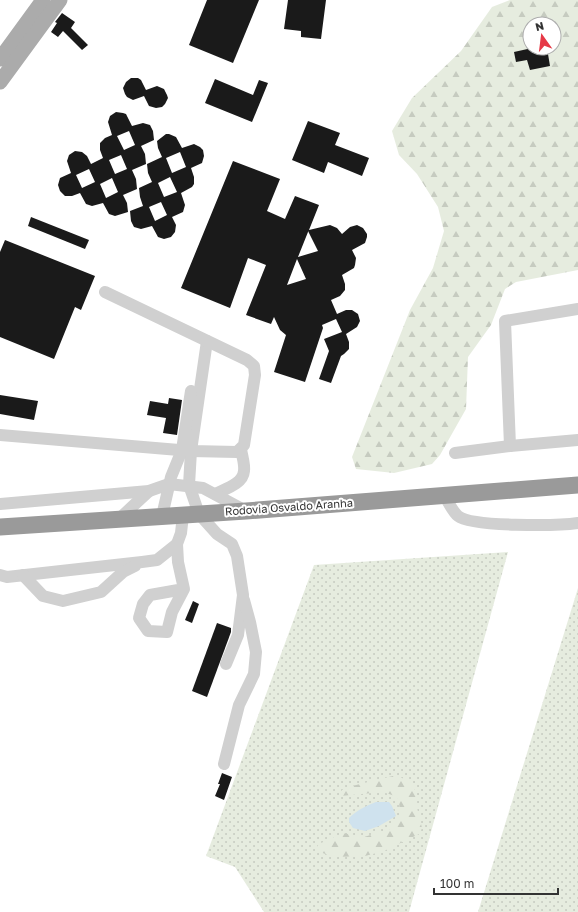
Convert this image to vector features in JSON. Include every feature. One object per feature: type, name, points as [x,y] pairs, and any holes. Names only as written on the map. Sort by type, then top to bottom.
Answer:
[{"type":"highway","name":"Rodovia Osvaldo Aranha","points":[[0,528],[246,511],[578,484]]},
{"type":"main road","points":[[0,82],[43,0]]},
{"type":"main road","points":[[0,58],[60,0]]},
{"type":"street","points":[[0,435],[186,450],[237,452],[244,445],[254,383],[254,366],[247,360],[105,292]]},
{"type":"street","points":[[510,446],[505,322],[578,309]]},
{"type":"street","points":[[184,589],[178,562],[177,544],[191,514],[186,450],[204,340]]},
{"type":"street","points":[[455,453],[578,440]]},
{"type":"street","points":[[215,494],[233,486],[243,476],[244,471],[241,449]]},
{"type":"street","points":[[162,516],[169,484],[186,450]]},
{"type":"street","points":[[0,504],[149,491],[169,484],[203,488],[246,511]]},
{"type":"street","points":[[119,519],[149,491]]},
{"type":"street","points":[[444,495],[458,516],[482,523],[525,525],[578,523]]},
{"type":"street","points":[[191,514],[232,544],[237,556],[243,595],[256,652],[254,674],[239,704],[224,764]]},
{"type":"street","points":[[0,575],[7,577],[157,560],[177,544]]},
{"type":"street","points":[[23,575],[43,596],[63,601],[101,592],[123,572],[142,562]]},
{"type":"street","points":[[226,664],[238,635],[243,595]]},
{"type":"green space","points":[[510,0],[578,0],[578,270],[516,282],[505,289],[491,325],[468,357],[466,409],[440,455],[432,464],[394,473],[356,469],[352,457],[410,310],[433,268],[444,231],[438,207],[417,174],[399,155],[392,131],[412,98],[461,51],[492,7]]},
{"type":"green space","points":[[508,552],[409,912],[264,912],[235,867],[206,856],[314,565]]},
{"type":"green space","points":[[578,588],[578,912],[478,912]]},
{"type":"green space","points":[[393,776],[400,777],[412,783],[417,795],[417,808],[422,828],[419,834],[384,851],[365,856],[333,857],[315,850],[319,844],[343,833],[364,837],[390,829],[400,814],[399,801],[395,796],[383,792],[340,796],[342,790],[348,787]]},
{"type":"water","points":[[376,802],[389,802],[396,816],[379,826],[365,831],[353,828],[349,822],[349,818],[362,808]]},
{"type":"building","points":[[207,0],[259,0],[233,63],[189,45]]},
{"type":"building","points":[[288,0],[326,0],[321,39],[301,37],[301,31],[284,29]]},
{"type":"building","points":[[62,13],[75,22],[71,28],[88,45],[82,50],[63,31],[58,37],[51,32],[57,23],[55,22]]},
{"type":"building","points":[[522,50],[522,56],[548,56],[550,66],[530,70],[527,60],[516,62],[514,52]]},
{"type":"building","points":[[131,78],[138,78],[141,80],[146,90],[157,86],[164,89],[168,98],[165,104],[162,107],[156,108],[149,106],[144,96],[133,100],[127,97],[123,88],[126,82]]},
{"type":"building","points":[[215,79],[253,95],[259,80],[268,83],[252,122],[205,103]]},
{"type":"building","points":[[116,112],[123,113],[126,114],[132,126],[143,123],[150,125],[153,131],[154,140],[141,146],[145,154],[146,164],[132,170],[136,179],[137,189],[123,195],[127,203],[128,212],[115,216],[109,214],[103,203],[92,206],[86,204],[80,193],[72,196],[65,196],[60,191],[58,185],[60,178],[71,173],[67,161],[69,155],[75,151],[82,152],[87,156],[91,164],[103,158],[100,150],[100,143],[105,138],[112,135],[108,122],[110,116]],"holes":[[[129,131],[135,145],[124,150],[117,136]],[[121,155],[127,169],[115,174],[109,160]],[[89,169],[95,182],[82,188],[76,175]],[[112,178],[118,192],[106,198],[100,184]]]},
{"type":"building","points":[[308,121],[340,133],[335,145],[369,158],[362,176],[328,162],[324,173],[292,160]]},
{"type":"building","points":[[166,134],[169,134],[176,137],[182,148],[194,144],[200,147],[203,150],[204,156],[202,163],[191,168],[194,177],[194,184],[192,187],[181,193],[185,205],[183,212],[172,217],[176,225],[175,232],[171,237],[164,239],[158,237],[152,226],[141,229],[134,227],[131,221],[130,211],[143,206],[139,188],[152,182],[148,173],[147,164],[162,157],[157,141]],"holes":[[[180,152],[186,167],[172,173],[166,158]],[[170,177],[177,192],[164,197],[158,183]],[[161,202],[167,215],[155,221],[149,207]]]},
{"type":"building","points":[[233,161],[280,179],[267,211],[285,219],[295,196],[319,205],[309,230],[330,225],[337,228],[342,234],[350,227],[357,225],[363,228],[367,234],[365,243],[352,250],[356,258],[354,268],[342,275],[345,290],[340,296],[331,300],[337,314],[346,310],[352,310],[358,314],[360,321],[357,327],[346,334],[349,342],[349,349],[341,356],[331,383],[319,379],[329,351],[324,339],[342,332],[336,319],[322,325],[323,328],[305,382],[274,372],[286,335],[280,330],[274,317],[271,324],[246,315],[266,265],[248,258],[230,308],[181,288]],"holes":[[[308,232],[318,251],[298,257]],[[297,259],[306,279],[287,285]]]},
{"type":"building","points":[[31,217],[89,240],[85,249],[28,226]]},
{"type":"building","points":[[5,240],[95,276],[81,310],[75,307],[54,359],[0,337],[0,252]]},
{"type":"building","points":[[0,395],[38,401],[34,420],[0,414]]},
{"type":"building","points":[[169,398],[182,400],[177,435],[163,433],[166,418],[147,415],[150,401],[168,404]]},
{"type":"building","points":[[193,601],[199,604],[192,623],[185,620]]},
{"type":"building","points":[[217,623],[231,628],[231,632],[207,697],[192,691]]},
{"type":"building","points":[[222,773],[232,777],[224,800],[215,796],[220,784],[218,784]]}]
